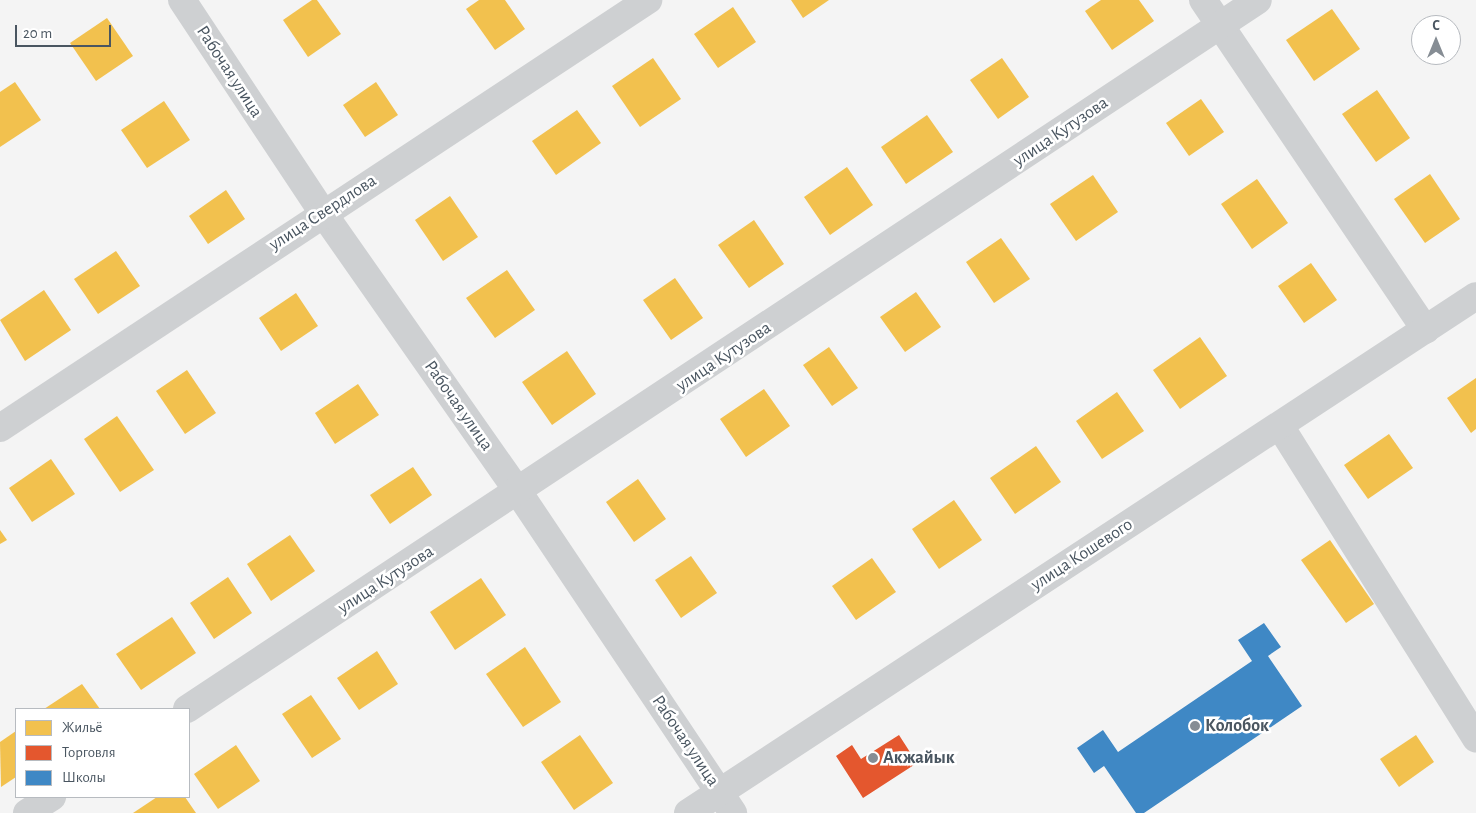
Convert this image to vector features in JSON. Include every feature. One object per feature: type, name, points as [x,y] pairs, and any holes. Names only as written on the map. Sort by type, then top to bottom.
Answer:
[{"type":"street","name":"Рабочая улица","points":[[182,0],[322,214],[519,493],[726,803]]},
{"type":"street","name":"улица Свердлова","points":[[0,428],[648,0]]},
{"type":"street","points":[[1202,0],[1426,330]]},
{"type":"street","name":"улица Кутузова","points":[[189,708],[519,493],[1258,0]]},
{"type":"street","name":"улица Кошевого","points":[[688,813],[726,803],[1280,426],[1476,296]]},
{"type":"street","points":[[1280,426],[1476,739]]},
{"type":"street","points":[[27,813],[50,798]]},
{"type":"building: Жильё","points":[[312,0],[317,0],[341,34],[308,57],[283,20]]},
{"type":"building: Жильё","points":[[479,0],[505,0],[525,29],[495,50],[466,9]]},
{"type":"building: Жильё","points":[[791,0],[829,0],[803,18]]},
{"type":"building: Жильё","points":[[1101,0],[1139,0],[1154,21],[1112,50],[1085,11]]},
{"type":"building: Жильё","points":[[733,7],[756,42],[718,68],[694,34]]},
{"type":"building: Жильё","points":[[1332,9],[1360,49],[1314,81],[1286,40]]},
{"type":"building: Жильё","points":[[107,18],[133,56],[96,81],[70,43]]},
{"type":"building: Жильё","points":[[653,58],[681,99],[640,127],[612,86]]},
{"type":"building: Жильё","points":[[1002,58],[1029,97],[998,119],[970,80]]},
{"type":"building: Жильё","points":[[15,82],[41,120],[0,147],[0,92]]},
{"type":"building: Жильё","points":[[376,82],[398,115],[365,137],[343,105]]},
{"type":"building: Жильё","points":[[1377,90],[1410,138],[1376,162],[1342,114]]},
{"type":"building: Жильё","points":[[1201,99],[1224,132],[1189,156],[1166,123]]},
{"type":"building: Жильё","points":[[164,101],[190,140],[147,168],[121,130]]},
{"type":"building: Жильё","points":[[577,110],[601,143],[556,175],[532,141]]},
{"type":"building: Жильё","points":[[927,115],[953,152],[906,184],[881,147]]},
{"type":"building: Жильё","points":[[847,167],[873,205],[830,235],[804,197]]},
{"type":"building: Жильё","points":[[1430,174],[1460,219],[1425,243],[1394,199]]},
{"type":"building: Жильё","points":[[1093,175],[1118,212],[1076,241],[1050,204]]},
{"type":"building: Жильё","points":[[1257,179],[1288,223],[1252,249],[1221,204]]},
{"type":"building: Жильё","points":[[226,190],[245,219],[208,244],[189,216]]},
{"type":"building: Жильё","points":[[450,196],[478,237],[443,261],[415,220]]},
{"type":"building: Жильё","points":[[754,220],[784,264],[749,288],[718,245]]},
{"type":"building: Жильё","points":[[1001,238],[1030,279],[994,303],[966,262]]},
{"type":"building: Жильё","points":[[116,251],[140,286],[98,314],[74,279]]},
{"type":"building: Жильё","points":[[1311,263],[1337,300],[1304,323],[1278,286]]},
{"type":"building: Жильё","points":[[507,270],[535,310],[495,338],[466,298]]},
{"type":"building: Жильё","points":[[675,278],[703,318],[671,340],[643,300]]},
{"type":"building: Жильё","points":[[44,290],[71,330],[25,361],[0,320]]},
{"type":"building: Жильё","points":[[916,292],[941,327],[905,352],[880,317]]},
{"type":"building: Жильё","points":[[296,293],[318,326],[281,351],[259,318]]},
{"type":"building: Жильё","points":[[1200,337],[1227,376],[1180,409],[1153,370]]},
{"type":"building: Жильё","points":[[829,347],[858,388],[832,406],[803,365]]},
{"type":"building: Жильё","points":[[567,351],[596,394],[552,425],[522,382]]},
{"type":"building: Жильё","points":[[187,370],[216,413],[185,434],[156,391]]},
{"type":"building: Жильё","points":[[1476,378],[1476,429],[1471,433],[1447,398]]},
{"type":"building: Жильё","points":[[358,384],[379,415],[335,444],[315,413]]},
{"type":"building: Жильё","points":[[764,389],[790,426],[746,457],[720,419]]},
{"type":"building: Жильё","points":[[1117,392],[1144,431],[1102,459],[1076,421]]},
{"type":"building: Жильё","points":[[117,416],[154,470],[120,492],[84,439]]},
{"type":"building: Жильё","points":[[1389,434],[1413,468],[1368,499],[1344,465]]},
{"type":"building: Жильё","points":[[1036,446],[1061,482],[1015,514],[990,478]]},
{"type":"building: Жильё","points":[[51,459],[75,494],[32,522],[9,488]]},
{"type":"building: Жильё","points":[[413,467],[432,495],[390,524],[370,495]]},
{"type":"building: Жильё","points":[[638,479],[666,519],[634,542],[606,502]]},
{"type":"building: Жильё","points":[[954,500],[982,540],[939,569],[912,529]]},
{"type":"building: Жильё","points":[[0,530],[7,540],[0,544]]},
{"type":"building: Жильё","points":[[290,535],[315,571],[271,601],[247,564]]},
{"type":"building: Жильё","points":[[1330,540],[1374,604],[1346,623],[1301,560]]},
{"type":"building: Жильё","points":[[691,556],[717,593],[681,618],[655,580]]},
{"type":"building: Жильё","points":[[872,558],[896,592],[856,620],[832,586]]},
{"type":"building: Жильё","points":[[228,577],[252,613],[214,639],[190,603]]},
{"type":"building: Жильё","points":[[481,578],[506,615],[455,650],[430,612]]},
{"type":"building: Жильё","points":[[172,617],[196,653],[141,690],[116,654]]},
{"type":"building: Жильё","points":[[525,647],[561,702],[523,727],[486,674]]},
{"type":"building: Жильё","points":[[377,651],[398,684],[359,710],[337,678]]},
{"type":"building: Жильё","points":[[82,684],[99,708],[46,708]]},
{"type":"building: Жильё","points":[[311,695],[341,739],[312,758],[282,714]]},
{"type":"building: Жильё","points":[[15,732],[15,778],[1,787],[0,742]]},
{"type":"building: Жильё","points":[[580,735],[613,783],[574,810],[541,762]]},
{"type":"building: Жильё","points":[[1416,735],[1434,762],[1399,787],[1380,759]]},
{"type":"building: Жильё","points":[[236,745],[260,781],[218,809],[194,774]]},
{"type":"building: Жильё","points":[[156,798],[186,798],[196,813],[133,813]]},
{"type":"building: Торговля","points":[[899,735],[917,763],[863,798],[836,756],[852,745],[861,759]]},
{"type":"building: Школы","points":[[1264,623],[1281,647],[1268,656],[1302,706],[1144,813],[1136,813],[1104,766],[1094,773],[1077,748],[1103,730],[1118,752],[1252,661],[1238,640]]},
{"type":"place","name":"Колобок","points":[[1195,726]]},
{"type":"place","name":"Акжайык","points":[[873,758]]}]
